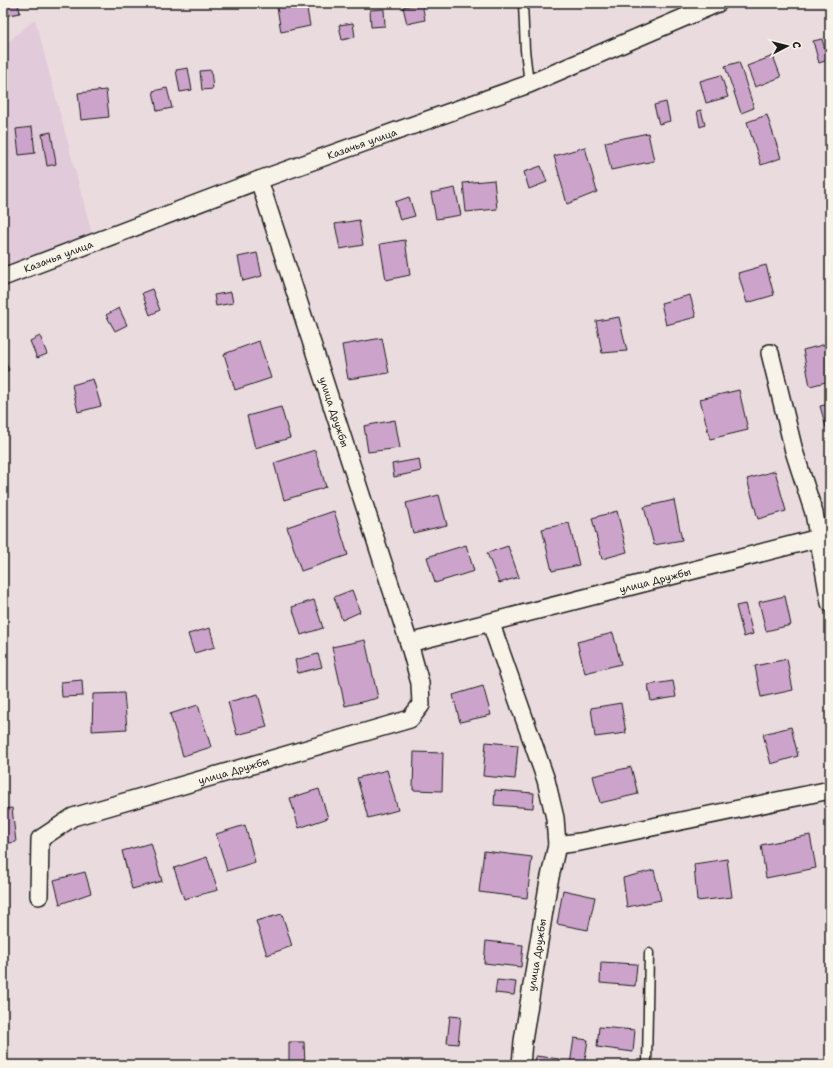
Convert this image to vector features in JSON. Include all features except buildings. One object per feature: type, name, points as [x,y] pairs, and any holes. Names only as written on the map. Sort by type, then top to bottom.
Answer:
[{"type":"street","name":"Казачья улица","points":[[3,277],[259,180],[529,84],[718,3]]},
{"type":"street","name":"улица Дружбы","points":[[39,896],[40,839],[73,817],[410,719],[421,705],[420,683],[409,643],[259,180]]},
{"type":"street","points":[[770,352],[794,451],[814,513],[824,537],[830,603]]},
{"type":"street","name":"улица Дружбы","points":[[409,643],[491,624],[824,537]]},
{"type":"street","name":"улица Дружбы","points":[[491,624],[546,780],[555,818],[557,845],[548,886],[523,1041],[521,1065]]},
{"type":"street","points":[[557,845],[580,842],[830,790]]},
{"type":"lane","points":[[523,3],[525,50],[529,84]]},
{"type":"lane","points":[[647,1065],[649,953]]},
{"type":"shaded area","points":[[35,19],[92,234],[3,267],[3,46]]}]
